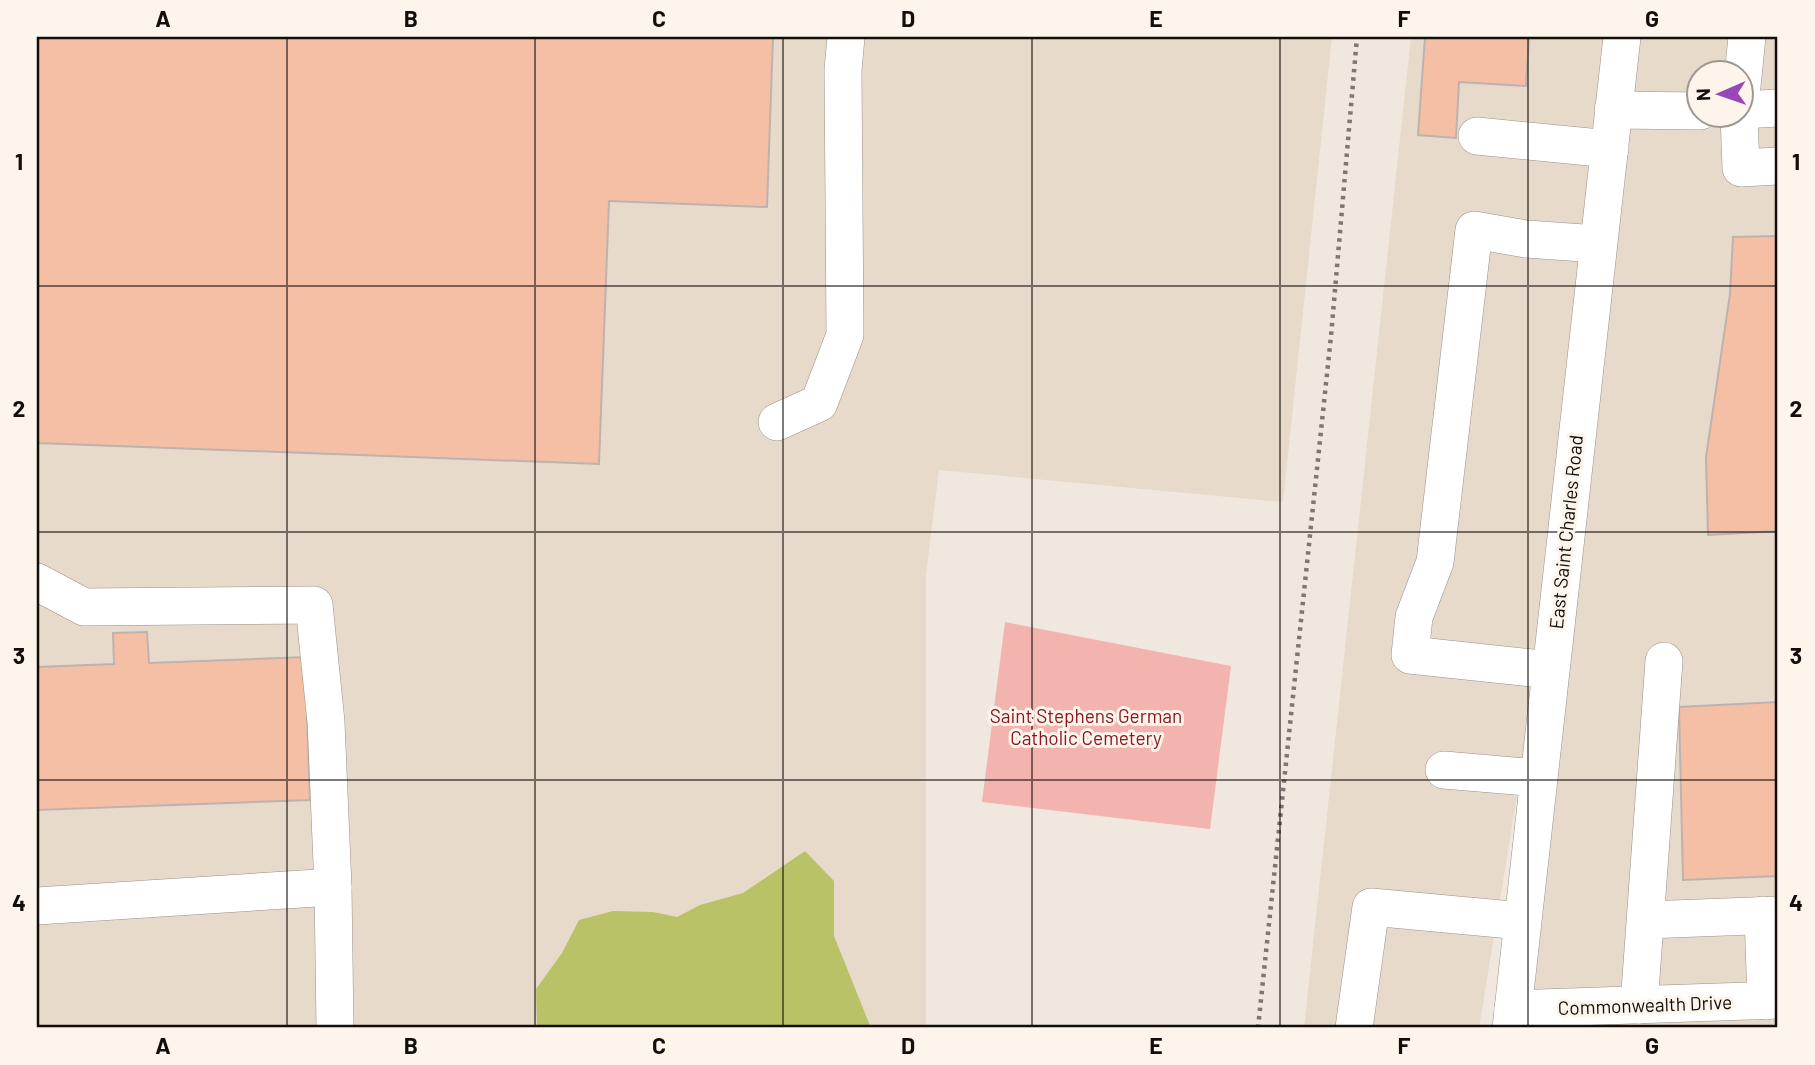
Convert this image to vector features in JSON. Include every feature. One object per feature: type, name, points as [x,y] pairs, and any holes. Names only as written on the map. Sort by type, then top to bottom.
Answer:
[{"type":"street","points":[[777,422],[819,404],[845,335],[843,70],[846,37]]},
{"type":"street","name":"East Saint Charles Road","points":[[1512,1019],[1622,37]]},
{"type":"street","points":[[1744,60],[1747,37]]},
{"type":"street","points":[[1756,109],[1778,108]]},
{"type":"street","points":[[1614,110],[1686,111]]},
{"type":"street","points":[[1740,130],[1741,168],[1778,166]]},
{"type":"street","points":[[1477,136],[1610,149]]},
{"type":"street","points":[[1550,670],[1410,655],[1413,617],[1435,562],[1475,230],[1526,239],[1598,244]]},
{"type":"street","points":[[37,582],[84,607],[314,605],[326,722],[333,887],[335,1028]]},
{"type":"street","points":[[1661,1012],[1646,920],[1664,661]]},
{"type":"street","points":[[1444,770],[1538,778]]},
{"type":"street","points":[[37,905],[333,887]]},
{"type":"street","points":[[1354,1028],[1371,907],[1522,921]]},
{"type":"street","points":[[1646,920],[1771,915],[1772,1000]]},
{"type":"street","name":"Commonwealth Drive","points":[[1512,1019],[1661,1012],[1772,1000]]},
{"type":"path","points":[[1258,1028],[1331,336],[1357,37]]},
{"type":"shaded area","points":[[37,37],[1332,37],[1283,502],[939,470],[926,575],[926,1028],[37,1028]]},
{"type":"shaded area","points":[[1411,37],[1778,37],[1778,1028],[1523,1028],[1626,130],[1479,1028],[1304,1028]]},
{"type":"shaded area","points":[[805,851],[834,881],[834,936],[871,1028],[537,1028],[536,989],[562,953],[579,920],[613,911],[653,912],[677,917],[700,905],[743,893]]},
{"type":"green space","name":"Saint Stephens German Catholic Cemetery","points":[[1005,622],[1231,666],[1210,829],[982,802]]},
{"type":"building","points":[[37,37],[773,37],[767,207],[609,201],[599,464],[37,443]]},
{"type":"building","points":[[1425,37],[1529,37],[1526,86],[1459,82],[1456,138],[1418,135]]},
{"type":"building","points":[[1778,236],[1778,531],[1708,535],[1706,457],[1730,294],[1733,237]]},
{"type":"building","points":[[147,632],[149,663],[305,657],[310,800],[37,810],[37,667],[114,664],[113,633]]},
{"type":"building","points":[[1778,702],[1778,876],[1683,880],[1679,707]]}]
